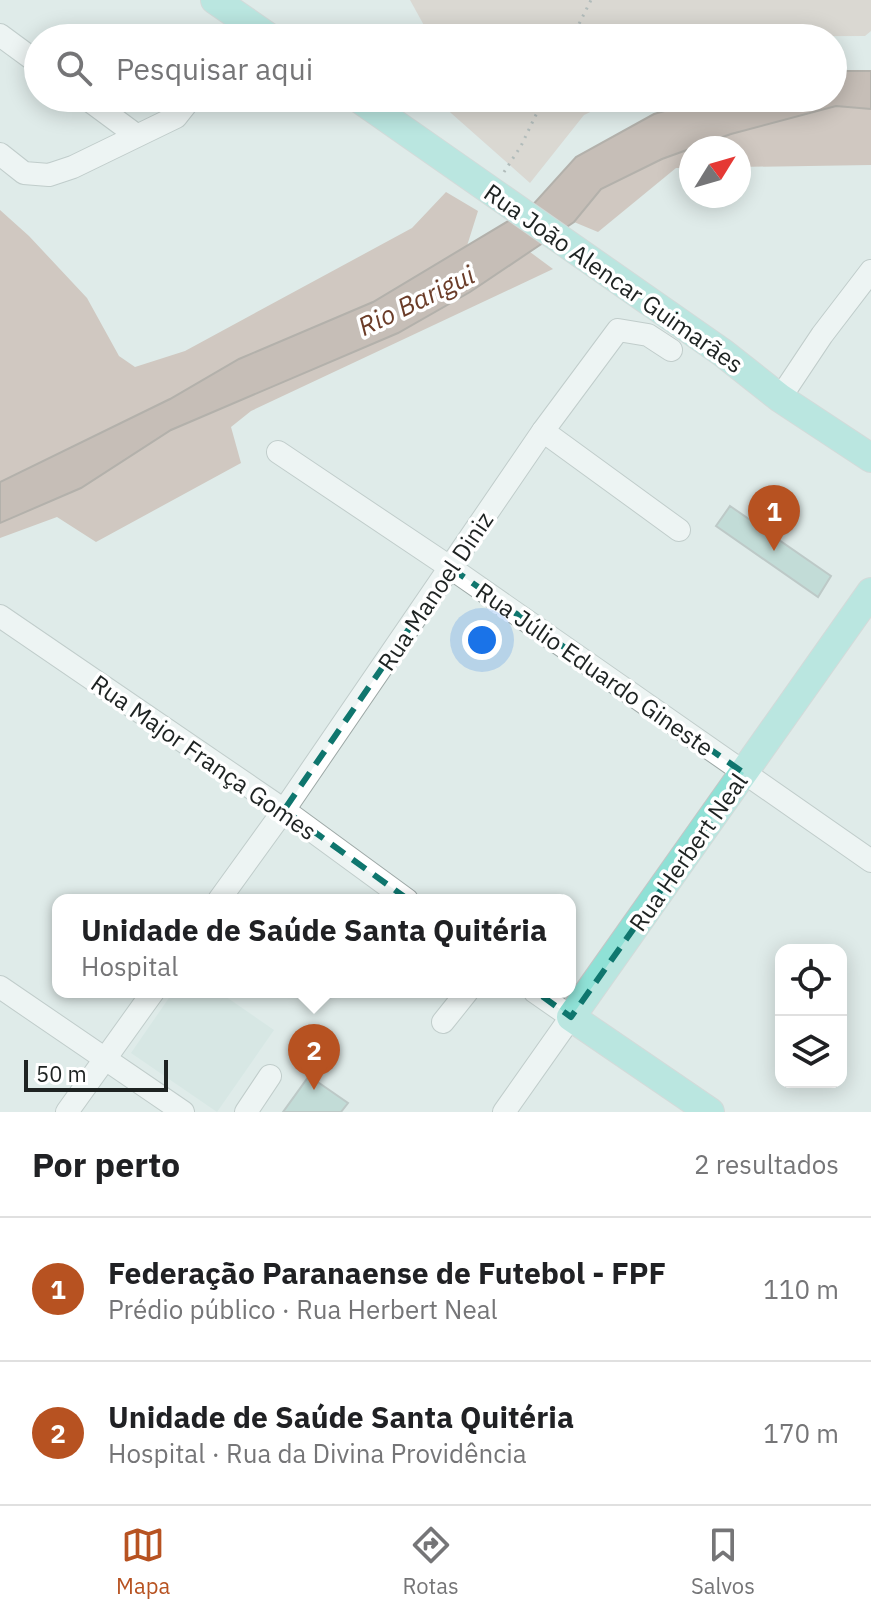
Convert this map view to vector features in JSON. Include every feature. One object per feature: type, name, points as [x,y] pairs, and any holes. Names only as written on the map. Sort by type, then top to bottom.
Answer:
[{"type":"main road","points":[[215,0],[234,24]]},
{"type":"main road","name":"Rua João Alencar Guimarães","points":[[378,112],[723,353],[780,398],[871,458]]},
{"type":"main road","name":"Rua Herbert Neal","points":[[571,1017],[871,592]]},
{"type":"main road","points":[[571,1017],[701,1109]]},
{"type":"street","points":[[0,35],[24,53]]},
{"type":"street","points":[[105,112],[136,135]]},
{"type":"street","points":[[0,154],[24,173],[49,175],[73,167],[176,117],[180,112]]},
{"type":"street","points":[[780,398],[822,335],[871,271]]},
{"type":"street","name":"Rua Manoel Diniz","points":[[223,894],[543,431],[618,330],[648,335],[671,350]]},
{"type":"street","points":[[543,431],[679,530]]},
{"type":"street","name":"Rua Júlio Eduardo Gineste","points":[[278,452],[451,568],[871,861]]},
{"type":"street","name":"Rua Major França Gomes","points":[[0,616],[284,810],[399,894]]},
{"type":"street","points":[[0,987],[183,1112]]},
{"type":"street","points":[[67,1112],[149,998]]},
{"type":"street","points":[[443,1022],[462,998]]},
{"type":"street","points":[[544,998],[571,1017]]},
{"type":"street","name":"Rua Herbert Neal","points":[[504,1112],[571,1017]]},
{"type":"street","points":[[246,1112],[270,1076]]},
{"type":"path","points":[[579,24],[591,0]]},
{"type":"path","points":[[491,190],[521,146],[537,112]]},
{"type":"highlighted area","points":[[451,568],[744,773],[571,1017],[284,810]]},
{"type":"shaded area","points":[[410,0],[871,0],[871,31],[865,36],[847,36],[847,24],[423,24]]},
{"type":"shaded area","points":[[847,107],[871,109],[871,165],[751,167],[751,136],[725,136],[814,112],[847,112]]},
{"type":"shaded area","points":[[450,112],[590,112],[584,115],[530,183]]},
{"type":"shaded area","points":[[679,152],[679,168],[598,232],[574,222],[601,189]]},
{"type":"shaded area","points":[[446,192],[478,211],[466,249],[373,302],[239,359],[170,399],[0,482],[0,210],[87,298],[119,356],[135,367],[185,351],[412,228]]},
{"type":"shaded area","points":[[530,252],[553,269],[251,411],[231,427],[241,463],[96,542],[57,517],[0,538],[0,523],[81,488],[171,430],[398,333],[470,292]]},
{"type":"shaded area","points":[[169,998],[228,998],[274,1030],[217,1112],[131,1053]]},
{"type":"water","points":[[847,71],[871,71],[871,109],[847,107]]},
{"type":"water","name":"Rio Barigui","points":[[661,112],[814,112],[725,136],[679,136],[679,153],[601,189],[574,222],[470,292],[398,333],[171,430],[81,488],[0,523],[0,482],[170,399],[239,359],[373,302],[530,208],[576,157]]},
{"type":"building","points":[[730,506],[831,576],[818,597],[716,526]]},
{"type":"building","points":[[309,1076],[348,1103],[341,1112],[283,1112]]},
{"type":"place","name":"Federação Paranaense de Futebol - FPF","points":[[774,551]]},
{"type":"place","name":"Unidade de Saúde Santa Quitéria","points":[[314,1090]]}]
